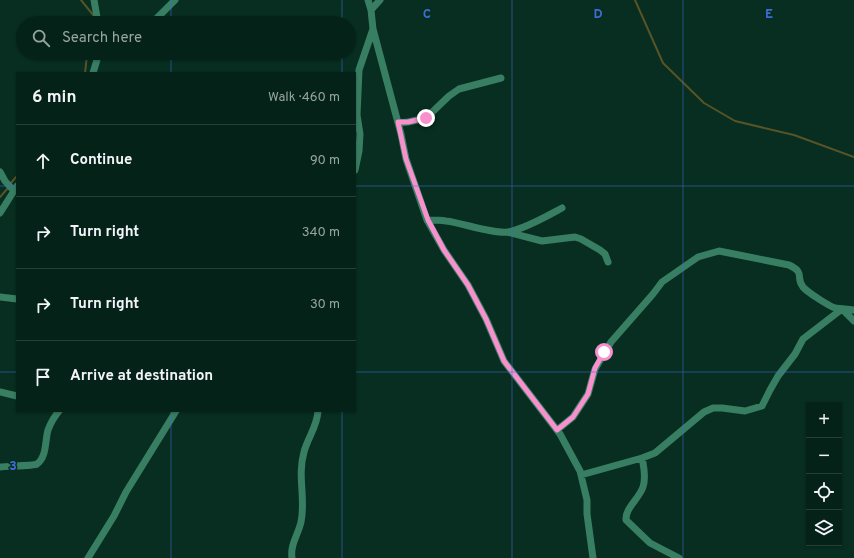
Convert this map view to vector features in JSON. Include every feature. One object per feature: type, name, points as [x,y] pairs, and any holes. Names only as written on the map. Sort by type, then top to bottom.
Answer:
[{"type":"street","points":[[94,0],[97,16]]},
{"type":"street","points":[[159,16],[175,0]]},
{"type":"street","points":[[368,0],[371,10],[373,29],[398,122],[406,159],[428,220],[444,250],[468,285],[486,319],[504,361],[557,430],[571,454],[581,475],[587,500],[587,514],[593,558]]},
{"type":"street","points":[[371,10],[380,0]]},
{"type":"street","points":[[356,165],[360,134],[357,115],[359,70],[373,29]]},
{"type":"street","points":[[93,72],[97,60]]},
{"type":"street","points":[[398,122],[408,122],[426,118],[449,96],[459,89],[500,78]]},
{"type":"street","points":[[0,172],[5,181],[14,188],[0,214]]},
{"type":"street","points":[[506,232],[516,230],[562,208]]},
{"type":"street","points":[[428,220],[447,221],[487,230],[506,232],[542,241],[575,237],[600,250],[605,254],[608,262]]},
{"type":"street","points":[[557,430],[573,417],[588,394],[595,368],[611,342],[662,282],[698,257],[719,251],[789,265],[797,269],[800,275],[801,283],[806,290],[834,308],[854,310]]},
{"type":"street","points":[[0,297],[16,298]]},
{"type":"street","points":[[842,308],[854,321]]},
{"type":"street","points":[[581,475],[655,453],[704,412],[713,408],[745,411],[762,406],[778,376],[795,354],[803,339],[842,308]]},
{"type":"street","points":[[0,392],[16,396]]},
{"type":"street","points":[[0,467],[15,465],[29,466],[37,464],[44,456],[48,430],[52,418],[58,412]]},
{"type":"street","points":[[88,558],[114,516],[126,492],[175,412]]},
{"type":"street","points":[[292,558],[291,548],[302,514],[301,468],[304,450],[318,421],[318,412]]},
{"type":"street","points":[[642,458],[645,469],[643,486],[638,496],[625,514],[626,520],[650,543],[679,558]]},
{"type":"waterway","points":[[81,0],[94,16]]},
{"type":"waterway","points":[[635,0],[663,63],[704,103],[735,121],[794,135],[854,157]]},
{"type":"waterway","points":[[85,72],[86,60]]},
{"type":"waterway","points":[[10,184],[16,177]]},
{"type":"waterway","points":[[0,197],[8,188]]},
{"type":"route","points":[[426,118],[408,122],[398,122],[412,180],[428,220],[444,250],[468,285],[486,319],[504,361],[557,430],[573,417],[588,394],[595,368],[604,352]]}]
